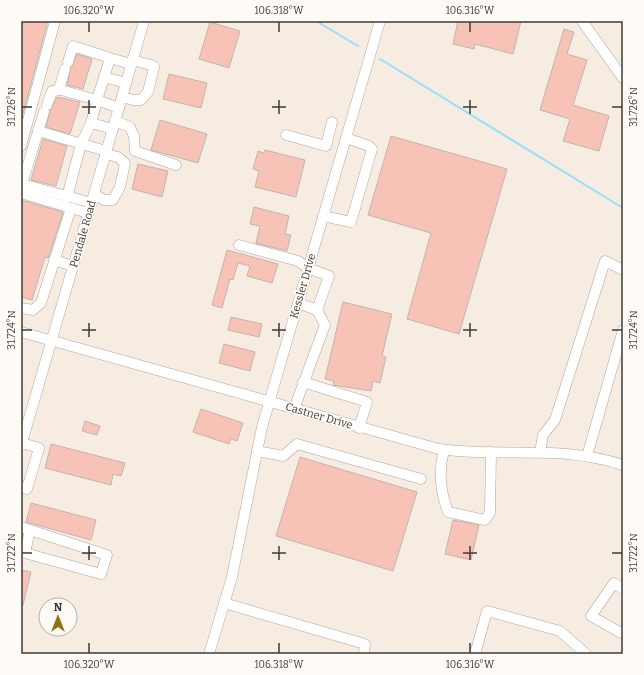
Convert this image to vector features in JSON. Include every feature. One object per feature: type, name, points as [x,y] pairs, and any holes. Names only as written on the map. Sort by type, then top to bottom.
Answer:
[{"type":"street","points":[[21,146],[55,21]]},
{"type":"street","name":"Pendale Road","points":[[22,445],[144,21]]},
{"type":"street","name":"Kessler Drive","points":[[209,654],[232,577],[257,451],[269,402],[380,21]]},
{"type":"street","points":[[582,21],[623,78]]},
{"type":"street","points":[[61,90],[60,86],[73,46],[110,58],[151,65],[154,67],[148,92],[141,100],[132,100],[122,97]]},
{"type":"street","points":[[67,197],[82,144],[91,122],[110,58]]},
{"type":"street","points":[[104,77],[126,83]]},
{"type":"street","points":[[38,131],[82,144],[118,157],[125,163],[120,187],[114,200],[67,197],[22,184],[38,131],[45,108],[52,91],[61,90],[119,108]]},
{"type":"street","points":[[91,122],[114,125],[126,124],[132,130],[135,151],[176,165]]},
{"type":"street","points":[[286,135],[326,146],[332,122]]},
{"type":"street","points":[[323,216],[351,222],[372,149],[369,146],[328,138]]},
{"type":"street","points":[[21,193],[88,213]]},
{"type":"street","points":[[21,308],[33,310],[41,303],[71,208]]},
{"type":"street","points":[[239,245],[298,261],[308,268],[329,276],[317,310]]},
{"type":"street","points":[[54,260],[73,266]]},
{"type":"street","points":[[540,452],[543,435],[555,420],[605,261],[623,270]]},
{"type":"street","points":[[294,409],[325,325],[317,310],[298,303]]},
{"type":"street","points":[[587,456],[623,330]]},
{"type":"street","name":"Castner Drive","points":[[21,332],[359,428],[444,450],[540,452],[587,456],[623,465]]},
{"type":"street","points":[[303,382],[367,402],[359,428]]},
{"type":"street","points":[[257,451],[283,456],[297,444],[421,479]]},
{"type":"street","points":[[21,487],[27,489],[39,448],[22,445]]},
{"type":"street","points":[[444,450],[440,463],[440,489],[448,512],[486,520],[490,513],[491,452]]},
{"type":"street","points":[[26,528],[107,555],[101,574],[25,553],[26,528]]},
{"type":"street","points":[[623,589],[614,583],[591,616],[623,634]]},
{"type":"street","points":[[224,602],[365,644],[364,654]]},
{"type":"street","points":[[475,654],[487,611],[560,631],[586,654]]},
{"type":"building","points":[[21,21],[48,21],[21,121]]},
{"type":"building","points":[[458,21],[521,21],[513,54],[475,44],[474,49],[453,44]]},
{"type":"building","points":[[210,22],[240,31],[229,68],[199,59]]},
{"type":"building","points":[[564,29],[574,32],[567,54],[587,60],[573,105],[609,116],[599,151],[563,141],[570,119],[540,110]]},
{"type":"building","points":[[77,54],[92,59],[83,89],[67,85],[71,67]]},
{"type":"building","points":[[169,74],[207,83],[201,108],[163,99]]},
{"type":"building","points":[[57,97],[80,102],[70,134],[46,127],[50,111]]},
{"type":"building","points":[[160,120],[207,134],[198,163],[151,150]]},
{"type":"building","points":[[391,136],[507,169],[459,334],[407,319],[431,233],[368,215]]},
{"type":"building","points":[[43,139],[67,146],[56,186],[31,180]]},
{"type":"building","points":[[265,150],[305,160],[296,197],[255,187],[259,171],[253,169],[258,151],[264,153]]},
{"type":"building","points":[[138,164],[168,171],[162,197],[132,189]]},
{"type":"building","points":[[21,200],[63,212],[49,256],[48,258],[45,257],[32,300],[21,297]]},
{"type":"building","points":[[254,207],[289,216],[285,234],[291,235],[287,251],[256,243],[260,226],[250,224]]},
{"type":"building","points":[[227,250],[278,264],[272,283],[247,276],[250,266],[238,263],[233,280],[230,279],[222,308],[212,305]]},
{"type":"building","points":[[343,302],[392,314],[382,356],[386,357],[380,383],[373,381],[371,391],[333,385],[334,381],[325,379]]},
{"type":"building","points":[[231,317],[262,324],[259,337],[228,330]]},
{"type":"building","points":[[224,344],[255,352],[250,371],[219,363]]},
{"type":"building","points":[[201,409],[243,423],[237,441],[231,439],[229,444],[193,432]]},
{"type":"building","points":[[85,421],[100,426],[97,435],[82,431]]},
{"type":"building","points":[[51,444],[125,463],[121,476],[113,474],[111,485],[45,468]]},
{"type":"building","points":[[300,457],[417,492],[393,571],[276,536]]},
{"type":"building","points":[[31,503],[96,520],[91,540],[26,522]]},
{"type":"building","points":[[453,520],[479,525],[471,560],[445,554]]},
{"type":"building","points":[[21,570],[31,572],[23,605],[21,605]]},
{"type":"waterway","points":[[316,21],[358,46]]},
{"type":"waterway","points":[[380,59],[623,208]]}]
